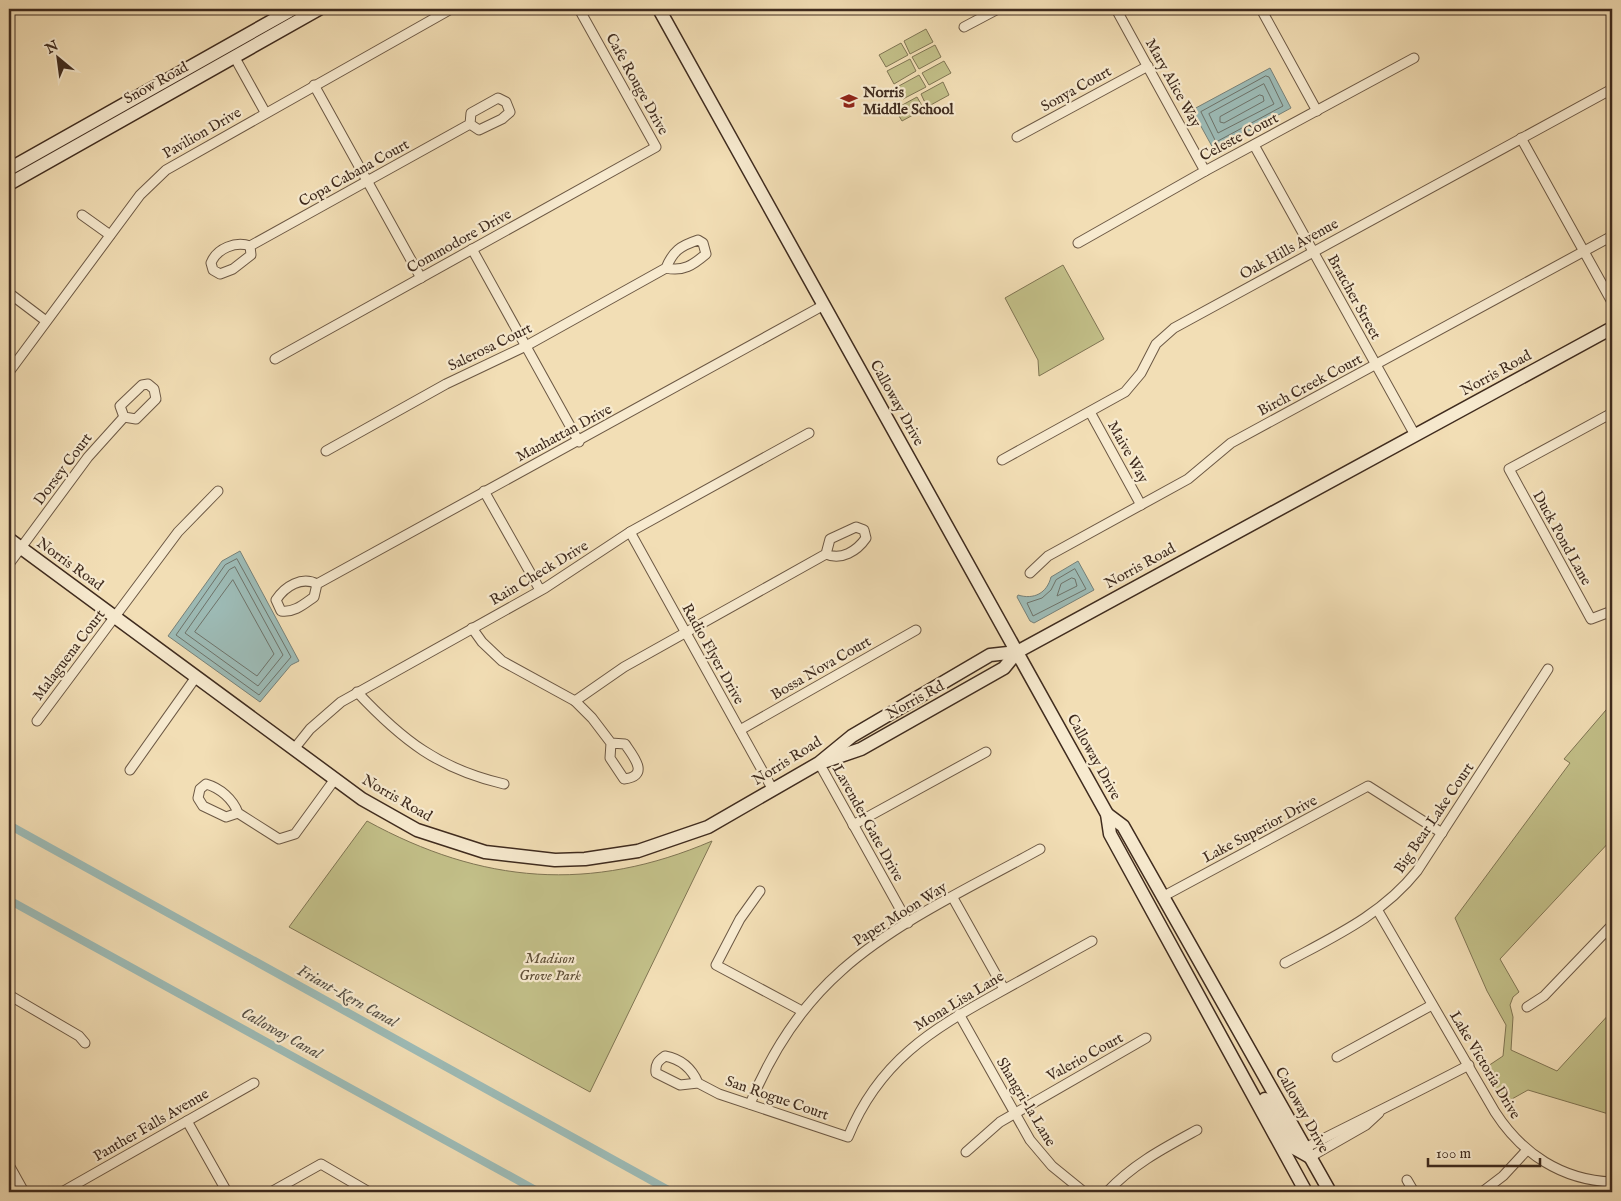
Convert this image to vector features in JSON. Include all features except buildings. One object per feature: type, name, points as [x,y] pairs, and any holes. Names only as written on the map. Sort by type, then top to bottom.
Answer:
[{"type":"main road","name":"Snow Road","points":[[9,184],[293,9]]},
{"type":"main road","points":[[235,58],[235,50],[238,45],[286,17],[293,9]]},
{"type":"main road","name":"Snow Road","points":[[9,169],[160,91],[235,58],[318,9]]},
{"type":"main road","name":"Calloway Drive","points":[[659,9],[1107,814],[1110,834],[1113,840],[1308,1192]]},
{"type":"main road","name":"Norris Road","points":[[9,539],[384,813],[439,839],[493,854],[555,860],[609,856],[661,844],[708,827],[819,763],[852,736],[990,655],[1017,652],[1612,328]]},
{"type":"main road","name":"Norris Rd","points":[[819,763],[861,749],[912,721],[1004,668],[1017,652]]},
{"type":"main road","name":"Calloway Drive","points":[[1107,814],[1123,826],[1330,1192]]},
{"type":"main road","points":[[1113,840],[1127,848],[1152,890],[1164,896]]},
{"type":"main road","points":[[1251,1090],[1266,1100],[1294,1148],[1307,1152]]},
{"type":"street","name":"Pavilion Drive","points":[[9,372],[140,195],[166,170],[265,112],[451,9]]},
{"type":"street","name":"Cafe Rouge Drive","points":[[579,9],[656,147]]},
{"type":"street","points":[[964,27],[998,9]]},
{"type":"street","name":"Mary Alice Way","points":[[1116,9],[1205,170]]},
{"type":"street","points":[[1261,9],[1317,111]]},
{"type":"street","points":[[235,58],[265,112]]},
{"type":"street","name":"Celeste Court","points":[[1078,243],[1205,170],[1414,58]]},
{"type":"street","name":"Sonya Court","points":[[1017,137],[1148,66]]},
{"type":"street","points":[[314,85],[421,278]]},
{"type":"street","name":"Oak Hills Avenue","points":[[1002,460],[1115,399],[1134,383],[1156,344],[1174,328],[1612,89]]},
{"type":"street","name":"Copa Cabana Court","points":[[250,246],[470,124]]},
{"type":"street","points":[[1521,138],[1612,302]]},
{"type":"street","name":"Bratcher Street","points":[[1254,145],[1415,435]]},
{"type":"street","name":"Commodore Drive","points":[[275,359],[656,147]]},
{"type":"street","points":[[82,214],[110,235]]},
{"type":"street","name":"Birch Creek Court","points":[[1030,572],[1048,556],[1188,479],[1231,443],[1612,236]]},
{"type":"street","points":[[472,249],[579,442]]},
{"type":"street","name":"Salerosa Court","points":[[326,451],[446,384],[526,346],[666,268]]},
{"type":"street","points":[[9,293],[46,321]]},
{"type":"street","name":"Manhattan Drive","points":[[318,584],[308,580],[301,580],[280,593],[276,600],[277,606],[281,611],[289,612],[301,606],[314,597],[318,584],[484,491],[579,442],[824,305]]},
{"type":"street","name":"Maive Way","points":[[1090,412],[1141,505]]},
{"type":"street","name":"Duck Pond Lane","points":[[1612,413],[1509,469],[1591,619],[1612,611]]},
{"type":"street","name":"Dorsey Court","points":[[9,564],[88,457],[124,417]]},
{"type":"street","name":"Rain Check Drive","points":[[294,749],[324,715],[357,692],[540,590],[630,532],[809,433]]},
{"type":"street","name":"Malaguena Court","points":[[37,721],[178,532],[218,491]]},
{"type":"street","points":[[484,491],[540,590]]},
{"type":"street","points":[[575,701],[624,667],[826,554],[839,557],[849,553],[866,538],[864,530],[856,527],[830,539],[826,554]]},
{"type":"street","name":"Radio Flyer Drive","points":[[630,532],[773,790]]},
{"type":"street","points":[[472,628],[482,642],[502,662],[575,701],[604,730],[611,742]]},
{"type":"street","name":"Bossa Nova Court","points":[[740,730],[916,630]]},
{"type":"street","name":"Big Bear Lake Court","points":[[1284,963],[1378,911],[1406,886],[1548,669]]},
{"type":"street","points":[[130,770],[196,677]]},
{"type":"street","points":[[357,692],[396,732],[428,755],[464,773],[504,784]]},
{"type":"street","points":[[854,825],[986,752]]},
{"type":"street","name":"Lavender Gate Drive","points":[[819,763],[908,923]]},
{"type":"street","points":[[238,813],[226,817],[202,806],[198,798],[200,789],[206,784],[214,786],[235,804],[238,813],[279,839],[295,834],[335,779]]},
{"type":"street","name":"Lake Superior Drive","points":[[1164,896],[1368,786],[1442,833]]},
{"type":"street","name":"Paper Moon Way","points":[[750,1104],[772,1057],[802,1012],[841,970],[864,951],[908,923],[1040,849]]},
{"type":"street","points":[[760,891],[740,919],[716,965],[802,1012]]},
{"type":"street","points":[[953,898],[1004,989]]},
{"type":"street","name":"Lake Victoria Drive","points":[[1378,911],[1505,1126],[1527,1150],[1548,1164],[1570,1175],[1612,1182]]},
{"type":"street","points":[[1527,1007],[1544,996],[1612,925]]},
{"type":"street","name":"Mona Lisa Lane","points":[[848,1136],[871,1094],[900,1058],[929,1034],[959,1014],[1092,940]]},
{"type":"street","points":[[9,995],[80,1036],[85,1043]]},
{"type":"street","points":[[1337,1057],[1432,1005]]},
{"type":"street","name":"Shangri-la Lane","points":[[959,1014],[1014,1113],[1040,1154],[1064,1178],[1084,1192]]},
{"type":"street","name":"Valerio Court","points":[[966,1152],[986,1132],[1014,1113],[1146,1038]]},
{"type":"street","name":"San Rogue Court","points":[[698,1083],[680,1085],[656,1072],[655,1066],[658,1060],[665,1056],[673,1057],[689,1068],[698,1083],[719,1094],[848,1136]]},
{"type":"street","points":[[1307,1152],[1366,1125],[1380,1112],[1469,1065]]},
{"type":"street","name":"Panther Falls Avenue","points":[[62,1192],[254,1083]]},
{"type":"street","points":[[187,1121],[227,1192]]},
{"type":"street","points":[[1107,1192],[1130,1170],[1145,1159],[1197,1130]]},
{"type":"street","points":[[1482,1192],[1504,1176],[1527,1150]]},
{"type":"street","points":[[271,1192],[321,1164],[369,1192]]},
{"type":"street","points":[[9,1165],[24,1192]]},
{"type":"street","points":[[1407,1180],[1414,1192]]},
{"type":"green space","points":[[926,29],[933,42],[910,54],[904,41]]},
{"type":"green space","points":[[901,43],[908,55],[886,67],[879,55]]},
{"type":"green space","points":[[935,45],[941,57],[919,69],[912,57]]},
{"type":"green space","points":[[910,59],[916,71],[894,84],[887,71]]},
{"type":"green space","points":[[944,61],[951,73],[929,85],[922,73]]},
{"type":"green space","points":[[919,75],[926,87],[903,99],[897,87]]},
{"type":"green space","points":[[943,82],[949,95],[927,107],[921,94]]},
{"type":"green space","points":[[917,97],[924,109],[902,121],[895,109]]},
{"type":"green space","points":[[1063,265],[1104,339],[1039,376],[1038,360],[1005,298]]},
{"type":"green space","points":[[1612,703],[1612,839],[1500,959],[1519,992],[1513,997],[1510,1005],[1513,1017],[1511,1050],[1557,1071],[1612,1011],[1612,1115],[1528,1090],[1503,1104],[1486,1071],[1488,1066],[1503,1056],[1506,1025],[1487,991],[1455,918],[1570,763],[1564,759]]},
{"type":"green space","name":"Madison Grove Park","points":[[367,821],[410,842],[452,858],[495,869],[537,874],[580,874],[623,869],[667,858],[712,841],[590,1092],[289,927]]},
{"type":"water","points":[[1270,68],[1291,108],[1214,150],[1192,110]]},
{"type":"water","points":[[240,551],[299,661],[291,665],[260,702],[168,636],[222,561]]},
{"type":"water","points":[[1078,561],[1094,590],[1034,623],[1030,621],[1017,597],[1018,595],[1029,597],[1039,594],[1049,583],[1051,577]]},
{"type":"waterway","name":"Friant-Kern Canal","points":[[9,825],[672,1192]]},
{"type":"waterway","name":"Calloway Canal","points":[[9,900],[539,1192]]},
{"type":"place","name":"Norris Middle School","points":[[849,101]]}]
